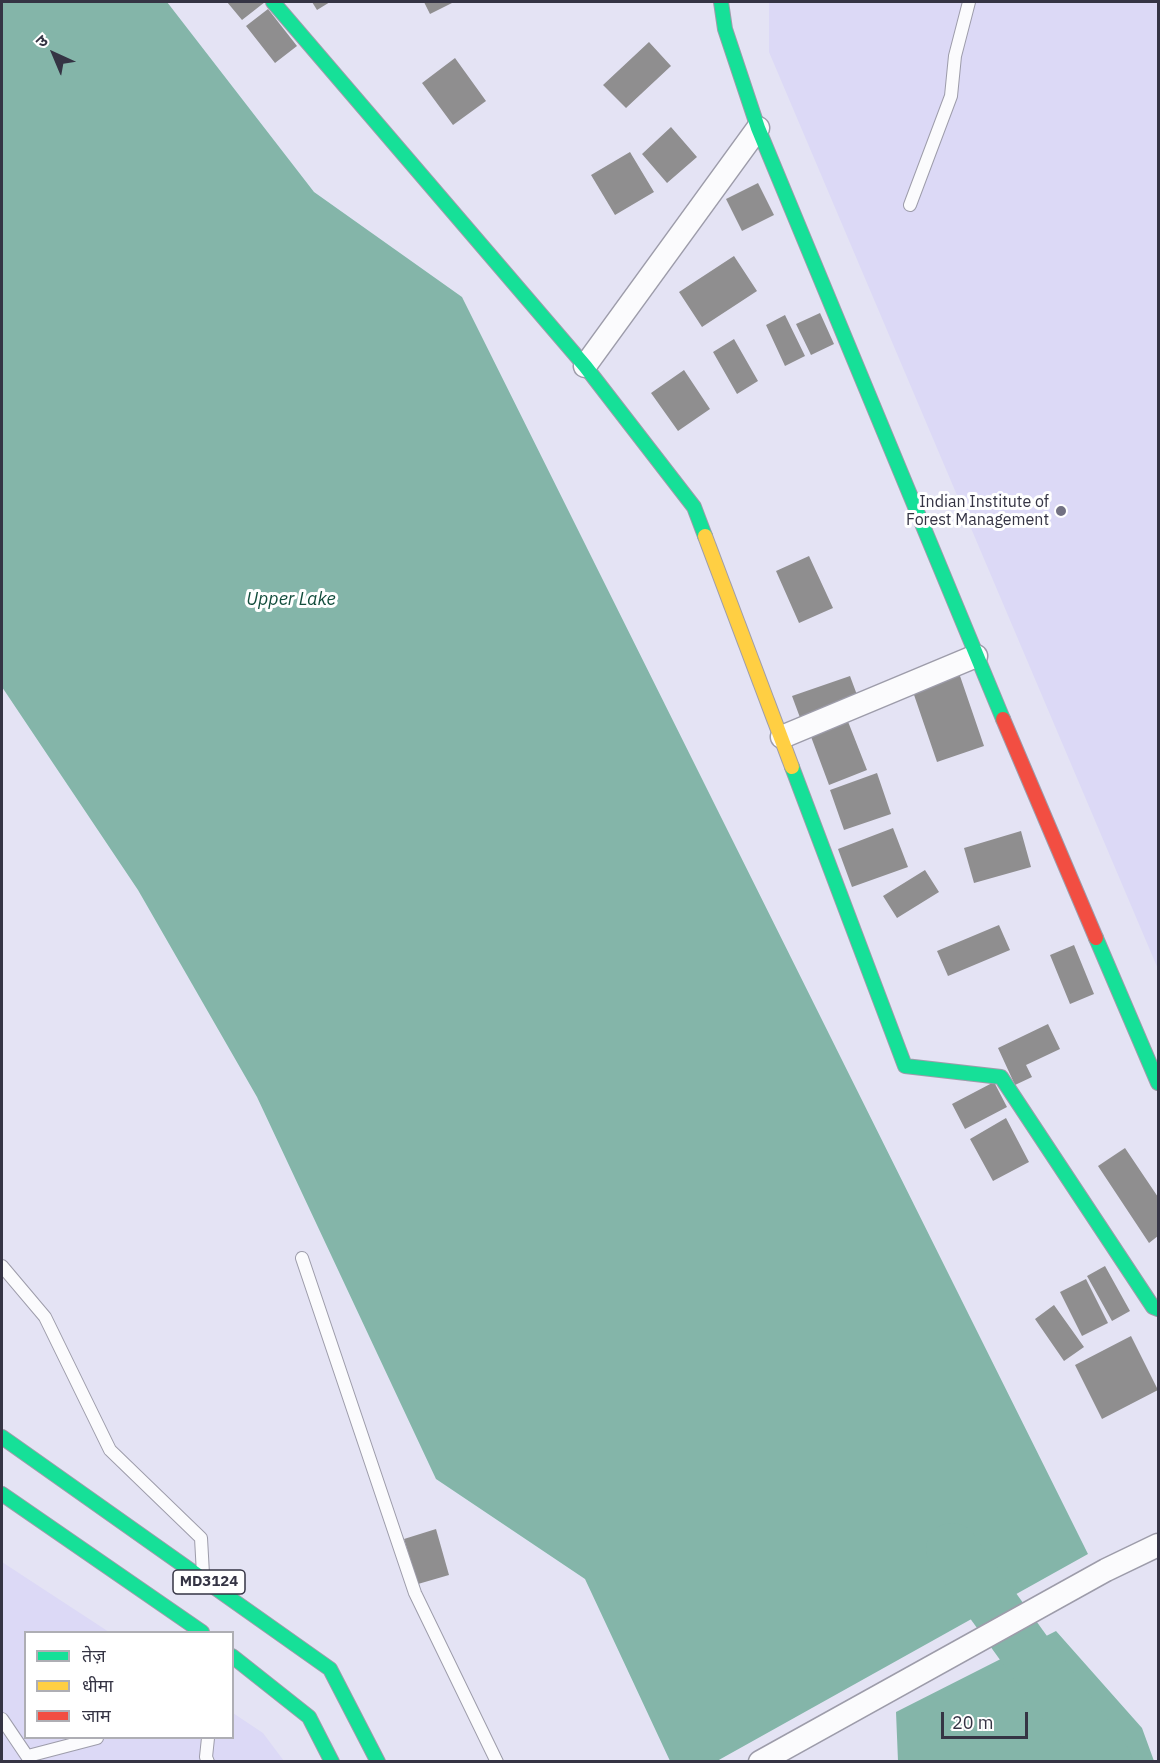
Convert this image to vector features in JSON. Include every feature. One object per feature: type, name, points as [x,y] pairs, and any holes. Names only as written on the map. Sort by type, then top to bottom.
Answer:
[{"type":"street","points":[[273,2],[585,366],[694,507],[905,1066],[1001,1077],[1153,1307],[1158,1309]]},
{"type":"street","points":[[721,2],[726,29],[758,128],[976,656],[1158,1083]]},
{"type":"street","points":[[585,366],[758,128]]},
{"type":"street","points":[[782,737],[976,656]]},
{"type":"street","name":"MD3124","points":[[2,1437],[330,1669],[378,1761]]},
{"type":"street","name":"MD3124","points":[[2,1494],[201,1631]]},
{"type":"street","points":[[760,1761],[1106,1570],[1158,1545]]},
{"type":"street","points":[[257,1639],[266,1622]]},
{"type":"street","points":[[241,1659],[309,1718],[332,1761]]},
{"type":"lane","points":[[910,205],[951,96],[955,56],[969,2]]},
{"type":"lane","points":[[302,1258],[415,1593],[496,1761]]},
{"type":"lane","points":[[2,1266],[45,1317],[110,1450],[201,1538],[203,1578]]},
{"type":"lane","points":[[2,1719],[30,1759],[91,1739]]},
{"type":"lane","points":[[208,1739],[206,1757],[208,1761]]},
{"type":"shaded area","name":"Indian Institute of Forest Management","points":[[769,2],[1158,2],[1158,969],[769,52]]},
{"type":"shaded area","points":[[2,1562],[107,1631],[24,1631],[24,1739],[234,1739],[234,1714],[263,1733],[284,1761],[2,1761]]},
{"type":"water","name":"Upper Lake","points":[[2,2],[167,2],[314,192],[462,297],[1088,1554],[717,1761],[670,1761],[585,1579],[436,1479],[257,1097],[138,890],[2,687]]},
{"type":"water","points":[[1056,1631],[1142,1728],[1154,1761],[898,1761],[896,1712]]},
{"type":"building","points":[[227,2],[265,2],[242,20]]},
{"type":"building","points":[[312,2],[330,2],[317,10]]},
{"type":"building","points":[[424,2],[454,2],[430,14]]},
{"type":"building","points":[[268,9],[297,46],[275,63],[246,26]]},
{"type":"building","points":[[649,42],[671,66],[626,108],[603,85]]},
{"type":"building","points":[[455,58],[486,101],[453,125],[422,83]]},
{"type":"building","points":[[671,127],[697,157],[667,183],[642,154]]},
{"type":"building","points":[[630,152],[654,192],[615,215],[591,175]]},
{"type":"building","points":[[758,183],[774,215],[742,231],[726,199]]},
{"type":"building","points":[[734,256],[757,291],[702,327],[679,292]]},
{"type":"building","points":[[820,313],[834,344],[811,355],[796,324]]},
{"type":"building","points":[[785,315],[805,356],[785,366],[766,325]]},
{"type":"building","points":[[734,339],[758,381],[737,394],[713,352]]},
{"type":"building","points":[[684,370],[710,409],[678,431],[651,393]]},
{"type":"building","points":[[809,556],[833,608],[799,623],[776,571]]},
{"type":"building","points":[[959,673],[984,746],[937,762],[912,689]]},
{"type":"building","points":[[850,676],[860,703],[802,723],[792,696]]},
{"type":"building","points":[[847,719],[867,770],[829,785],[810,734]]},
{"type":"building","points":[[877,773],[891,814],[844,830],[830,790]]},
{"type":"building","points":[[893,828],[908,867],[852,887],[838,849]]},
{"type":"building","points":[[1021,831],[1031,867],[974,883],[964,848]]},
{"type":"building","points":[[925,870],[939,892],[897,918],[883,896]]},
{"type":"building","points":[[999,925],[1010,950],[948,976],[937,951]]},
{"type":"building","points":[[1074,945],[1094,994],[1070,1004],[1050,955]]},
{"type":"building","points":[[1048,1024],[1060,1049],[1026,1065],[1032,1077],[1015,1085],[998,1048]]},
{"type":"building","points":[[994,1082],[1007,1107],[965,1129],[952,1104]]},
{"type":"building","points":[[1006,1118],[1029,1162],[993,1181],[970,1139]]},
{"type":"building","points":[[1125,1148],[1158,1197],[1158,1236],[1149,1243],[1098,1166]]},
{"type":"building","points":[[1105,1266],[1130,1311],[1112,1321],[1087,1276]]},
{"type":"building","points":[[1086,1279],[1108,1323],[1082,1336],[1060,1292]]},
{"type":"building","points":[[1054,1305],[1084,1347],[1064,1361],[1035,1319]]},
{"type":"building","points":[[1131,1336],[1158,1390],[1102,1419],[1075,1365]]},
{"type":"building","points":[[436,1529],[449,1575],[418,1584],[404,1539]]},
{"type":"waterway","points":[[952,1549],[1106,1762]]},
{"type":"traffic: fast","points":[[273,2],[585,366],[694,507],[705,536]]},
{"type":"traffic: fast","points":[[721,2],[725,29],[758,128],[1003,719]]},
{"type":"traffic: fast","points":[[792,767],[905,1066],[1001,1077],[1153,1307],[1158,1309]]},
{"type":"traffic: fast","points":[[1096,938],[1158,1083]]},
{"type":"traffic: fast","points":[[2,1437],[330,1669],[378,1762]]},
{"type":"traffic: fast","points":[[2,1494],[201,1631]]},
{"type":"traffic: fast","points":[[234,1658],[309,1717],[332,1762]]},
{"type":"traffic: slow","points":[[705,536],[792,767]]},
{"type":"traffic: jam","points":[[1003,719],[1096,938]]},
{"type":"place","name":"Indian Institute of Forest Management","points":[[1061,511]]}]
